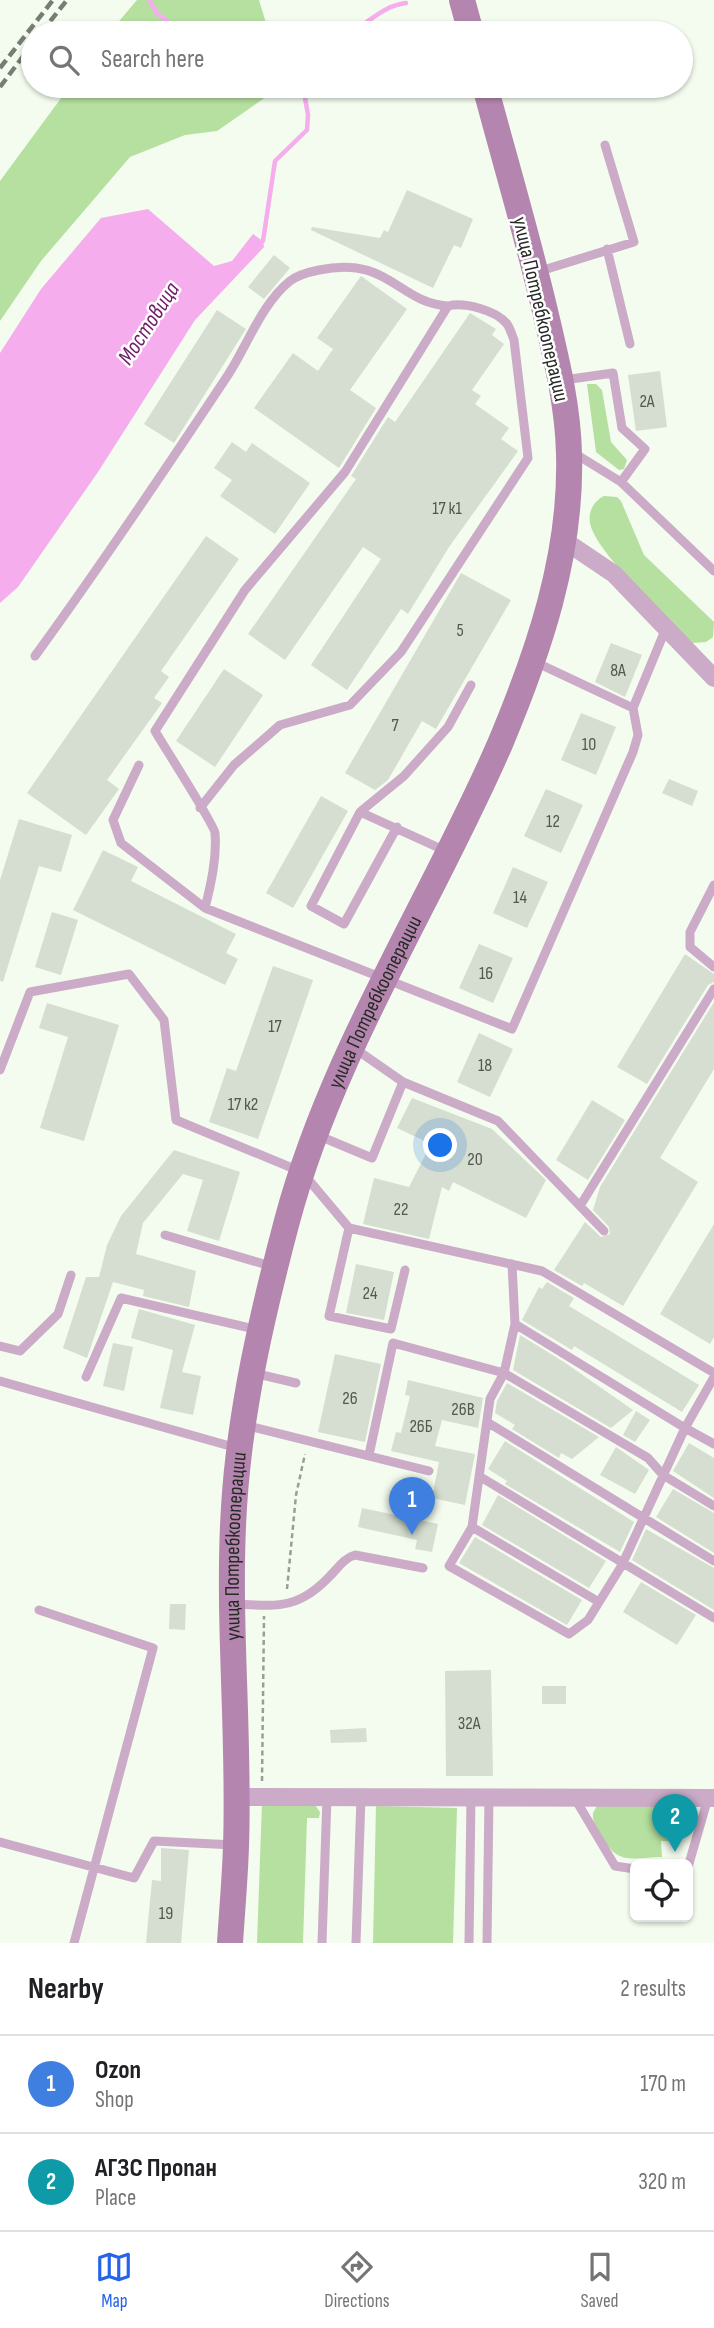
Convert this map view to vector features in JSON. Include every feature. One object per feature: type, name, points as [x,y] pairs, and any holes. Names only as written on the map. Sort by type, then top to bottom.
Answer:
[{"type":"main road","points":[[462,0],[468,21]]},
{"type":"main road","name":"улица Потребкооперации","points":[[230,1943],[237,1845],[249,1797],[232,1604],[240,1436],[251,1373],[276,1268],[302,1172],[353,1047],[492,762],[532,661],[552,598],[565,541],[569,450],[561,380],[536,272],[488,98]]},
{"type":"street","points":[[565,541],[614,574],[713,673]]},
{"type":"street","points":[[249,1797],[711,1798]]},
{"type":"lane","points":[[536,272],[634,242],[605,145]]},
{"type":"lane","points":[[607,249],[630,344]]},
{"type":"lane","points":[[35,656],[102,565],[232,369],[266,312],[290,281],[320,270],[364,267],[428,301],[448,306],[468,305],[507,323],[514,340],[518,362],[528,458],[401,652],[350,705],[280,725],[234,765],[200,808]]},
{"type":"lane","points":[[205,908],[213,876],[215,830],[155,731],[246,590],[345,472],[448,306]]},
{"type":"lane","points":[[561,380],[613,373],[622,428],[645,449],[621,482]]},
{"type":"lane","points":[[569,450],[621,482],[714,571]]},
{"type":"lane","points":[[139,765],[113,820],[121,843],[205,908],[512,1029],[633,752],[638,735],[633,708],[666,628]]},
{"type":"lane","points":[[532,661],[633,708]]},
{"type":"lane","points":[[397,827],[344,924],[311,906],[360,812],[404,776],[448,727],[471,685]]},
{"type":"lane","points":[[360,812],[449,852]]},
{"type":"lane","points":[[714,885],[690,932],[690,947],[714,967]]},
{"type":"lane","points":[[0,1070],[30,992],[129,974],[164,1020],[176,1120],[302,1172],[349,1228],[512,1264],[542,1271],[714,1375],[685,1428],[622,1565],[588,1620],[569,1634],[449,1566],[472,1527],[490,1399],[504,1373],[515,1324],[512,1264]]},
{"type":"lane","points":[[580,1206],[714,989]]},
{"type":"lane","points":[[353,1047],[403,1082],[498,1121],[604,1231]]},
{"type":"lane","points":[[316,1134],[372,1158],[403,1082]]},
{"type":"lane","points":[[349,1228],[329,1316],[391,1329],[405,1270]]},
{"type":"lane","points":[[164,1235],[276,1268]]},
{"type":"lane","points":[[0,1346],[20,1351],[58,1314],[71,1275]]},
{"type":"lane","points":[[86,1377],[121,1298],[261,1331]]},
{"type":"lane","points":[[515,1324],[714,1444]]},
{"type":"lane","points":[[369,1455],[393,1343],[504,1373],[648,1458],[663,1475],[714,1506]]},
{"type":"lane","points":[[251,1373],[296,1383]]},
{"type":"lane","points":[[0,1381],[240,1436],[308,1441],[429,1471]]},
{"type":"lane","points":[[487,1422],[714,1560]]},
{"type":"lane","points":[[479,1476],[622,1565],[714,1618]]},
{"type":"lane","points":[[472,1527],[599,1602]]},
{"type":"lane","points":[[232,1604],[286,1606],[303,1600],[347,1557],[355,1555],[423,1568]]},
{"type":"lane","points":[[39,1610],[153,1648],[74,1943]]},
{"type":"lane","points":[[322,1943],[327,1797]]},
{"type":"lane","points":[[356,1943],[361,1797]]},
{"type":"lane","points":[[469,1943],[480,1797]]},
{"type":"lane","points":[[480,1797],[487,1943]]},
{"type":"lane","points":[[574,1797],[615,1866],[630,1868]]},
{"type":"lane","points":[[691,1859],[711,1798]]},
{"type":"lane","points":[[0,1842],[134,1878],[154,1841],[237,1845]]},
{"type":"path","points":[[286,1606],[296,1495],[308,1441]]},
{"type":"path","points":[[249,1797],[264,1606]]},
{"type":"green space","points":[[137,0],[259,0],[265,21],[119,21]]},
{"type":"green space","points":[[61,98],[265,98],[217,131],[185,135],[130,157],[41,261],[0,321],[0,181]]},
{"type":"green space","points":[[587,384],[596,384],[602,390],[611,442],[627,460],[624,469],[619,470],[596,452]]},
{"type":"green space","points":[[604,496],[617,497],[621,501],[644,555],[714,622],[713,637],[706,642],[692,643],[605,551],[590,523],[593,507]]},
{"type":"green space","points":[[262,1803],[315,1805],[320,1812],[319,1818],[307,1818],[303,1943],[257,1943]]},
{"type":"green space","points":[[598,1804],[689,1806],[695,1812],[695,1819],[676,1822],[676,1841],[661,1841],[662,1857],[621,1857],[609,1848],[593,1820]]},
{"type":"green space","points":[[376,1806],[457,1808],[453,1943],[373,1943]]},
{"type":"water","points":[[148,209],[214,266],[232,261],[253,234],[263,241],[264,247],[195,320],[98,472],[18,587],[0,603],[0,353],[41,289],[101,218]]},
{"type":"building","points":[[407,190],[473,219],[461,248],[454,245],[433,288],[311,230],[312,227],[380,238],[384,230],[388,232]]},
{"type":"building","points":[[274,255],[290,268],[264,299],[248,287]]},
{"type":"building","points":[[361,276],[407,309],[350,390],[376,408],[339,468],[254,408],[293,353],[318,371],[333,349],[317,338]]},
{"type":"building","points":[[217,310],[246,329],[174,443],[144,424]]},
{"type":"building","points":[[470,313],[496,329],[492,335],[504,344],[472,390],[481,396],[475,404],[509,428],[501,439],[518,451],[449,547],[408,614],[401,609],[347,690],[311,665],[381,559],[363,547],[285,660],[248,634],[356,479],[351,476],[388,417],[395,422]]},
{"type":"building","points":[[660,371],[667,427],[636,431],[628,375]]},
{"type":"building","points":[[232,442],[246,452],[252,443],[310,483],[275,534],[220,496],[232,480],[214,468]]},
{"type":"building","points":[[206,536],[239,559],[161,671],[169,677],[154,698],[162,703],[107,780],[119,789],[86,835],[27,793]]},
{"type":"building","points":[[461,573],[511,600],[436,729],[422,721],[388,780],[375,790],[345,773]]},
{"type":"building","points":[[611,643],[642,655],[625,697],[595,682]]},
{"type":"building","points":[[224,669],[263,695],[215,767],[176,741]]},
{"type":"building","points":[[581,713],[616,727],[596,775],[561,760]]},
{"type":"building","points":[[669,779],[698,791],[692,806],[662,793]]},
{"type":"building","points":[[546,789],[583,805],[561,853],[524,836]]},
{"type":"building","points":[[321,796],[348,811],[293,908],[266,893]]},
{"type":"building","points":[[19,819],[72,835],[61,872],[39,866],[3,982],[0,981],[0,880]]},
{"type":"building","points":[[103,850],[138,867],[131,881],[236,934],[226,953],[238,959],[225,985],[73,910]]},
{"type":"building","points":[[513,867],[548,882],[527,928],[493,913]]},
{"type":"building","points":[[52,912],[78,920],[61,975],[35,967]]},
{"type":"building","points":[[479,944],[513,958],[493,1003],[459,988]]},
{"type":"building","points":[[685,954],[714,974],[714,982],[708,985],[647,1084],[617,1067]]},
{"type":"building","points":[[273,966],[313,980],[258,1139],[209,1122],[227,1068],[236,1071]]},
{"type":"building","points":[[714,1002],[714,1069],[660,1158],[698,1182],[623,1306],[584,1283],[582,1286],[554,1270],[585,1222],[601,1237],[610,1234],[609,1227],[593,1210],[600,1187]]},
{"type":"building","points":[[47,1003],[119,1025],[84,1141],[40,1128],[68,1037],[39,1028]]},
{"type":"building","points":[[479,1033],[513,1049],[490,1097],[457,1082]]},
{"type":"building","points":[[412,1098],[492,1129],[546,1180],[526,1218],[453,1182],[449,1191],[442,1187],[429,1239],[363,1224],[374,1178],[409,1187],[431,1144],[397,1128]]},
{"type":"building","points":[[592,1100],[625,1120],[588,1180],[556,1160]]},
{"type":"building","points":[[174,1150],[240,1172],[219,1241],[187,1231],[203,1180],[183,1174],[143,1223],[136,1254],[196,1271],[189,1307],[143,1296],[144,1290],[113,1282],[87,1358],[63,1348],[86,1277],[99,1277],[107,1245],[121,1216]]},
{"type":"building","points":[[714,1224],[714,1337],[710,1344],[660,1314]]},
{"type":"building","points":[[356,1264],[394,1272],[384,1320],[346,1313]]},
{"type":"building","points":[[547,1282],[574,1298],[569,1306],[699,1385],[682,1412],[574,1346],[572,1350],[522,1320],[539,1287],[542,1289]]},
{"type":"building","points":[[139,1309],[195,1325],[182,1372],[201,1376],[193,1415],[160,1408],[173,1350],[131,1338]]},
{"type":"building","points":[[520,1335],[633,1410],[611,1428],[513,1370]]},
{"type":"building","points":[[113,1343],[133,1347],[124,1391],[103,1386]]},
{"type":"building","points":[[335,1354],[381,1364],[365,1442],[318,1432]]},
{"type":"building","points":[[408,1380],[483,1398],[478,1428],[442,1420],[435,1446],[475,1454],[465,1505],[432,1498],[439,1462],[391,1451],[396,1432],[401,1433],[410,1396],[405,1395]]},
{"type":"building","points":[[507,1383],[599,1437],[572,1459],[561,1453],[559,1458],[512,1429],[515,1425],[495,1413],[497,1401]]},
{"type":"building","points":[[636,1411],[650,1420],[635,1442],[623,1435]]},
{"type":"building","points":[[505,1441],[634,1522],[620,1552],[505,1484],[507,1481],[488,1469]]},
{"type":"building","points":[[689,1443],[714,1458],[714,1498],[673,1471]]},
{"type":"building","points":[[616,1447],[649,1470],[635,1494],[600,1475]]},
{"type":"building","points":[[673,1489],[714,1513],[714,1553],[656,1517]]},
{"type":"building","points":[[498,1495],[606,1561],[589,1588],[482,1525]]},
{"type":"building","points":[[362,1508],[438,1524],[432,1552],[415,1549],[417,1540],[358,1527]]},
{"type":"building","points":[[646,1529],[714,1568],[714,1610],[632,1560]]},
{"type":"building","points":[[475,1537],[582,1600],[567,1625],[459,1563]]},
{"type":"building","points":[[641,1582],[696,1615],[677,1645],[623,1612]]},
{"type":"building","points":[[170,1604],[186,1604],[185,1630],[169,1629]]},
{"type":"building","points":[[491,1670],[493,1776],[446,1776],[445,1671]]},
{"type":"building","points":[[542,1686],[566,1686],[566,1704],[542,1704]]},
{"type":"building","points":[[366,1728],[367,1742],[331,1743],[330,1730]]},
{"type":"building","points":[[161,1848],[189,1850],[181,1943],[146,1943],[152,1880],[161,1881]]},
{"type":"waterway","points":[[149,0],[157,13],[167,21]]},
{"type":"waterway","name":"Мостовица","points":[[368,21],[389,8],[406,3]]},
{"type":"waterway","name":"Мостовица","points":[[260,243],[263,241],[275,161],[307,130],[305,98]]},
{"type":"railway","points":[[37,21],[53,0]]},
{"type":"railway","points":[[50,21],[67,0]]},
{"type":"railway","points":[[0,68],[21,41]]},
{"type":"railway","points":[[0,87],[21,59]]},
{"type":"place","name":"Ozon","points":[[412,1535]]},
{"type":"place","name":"АГЗС Пропан","points":[[675,1852]]}]
